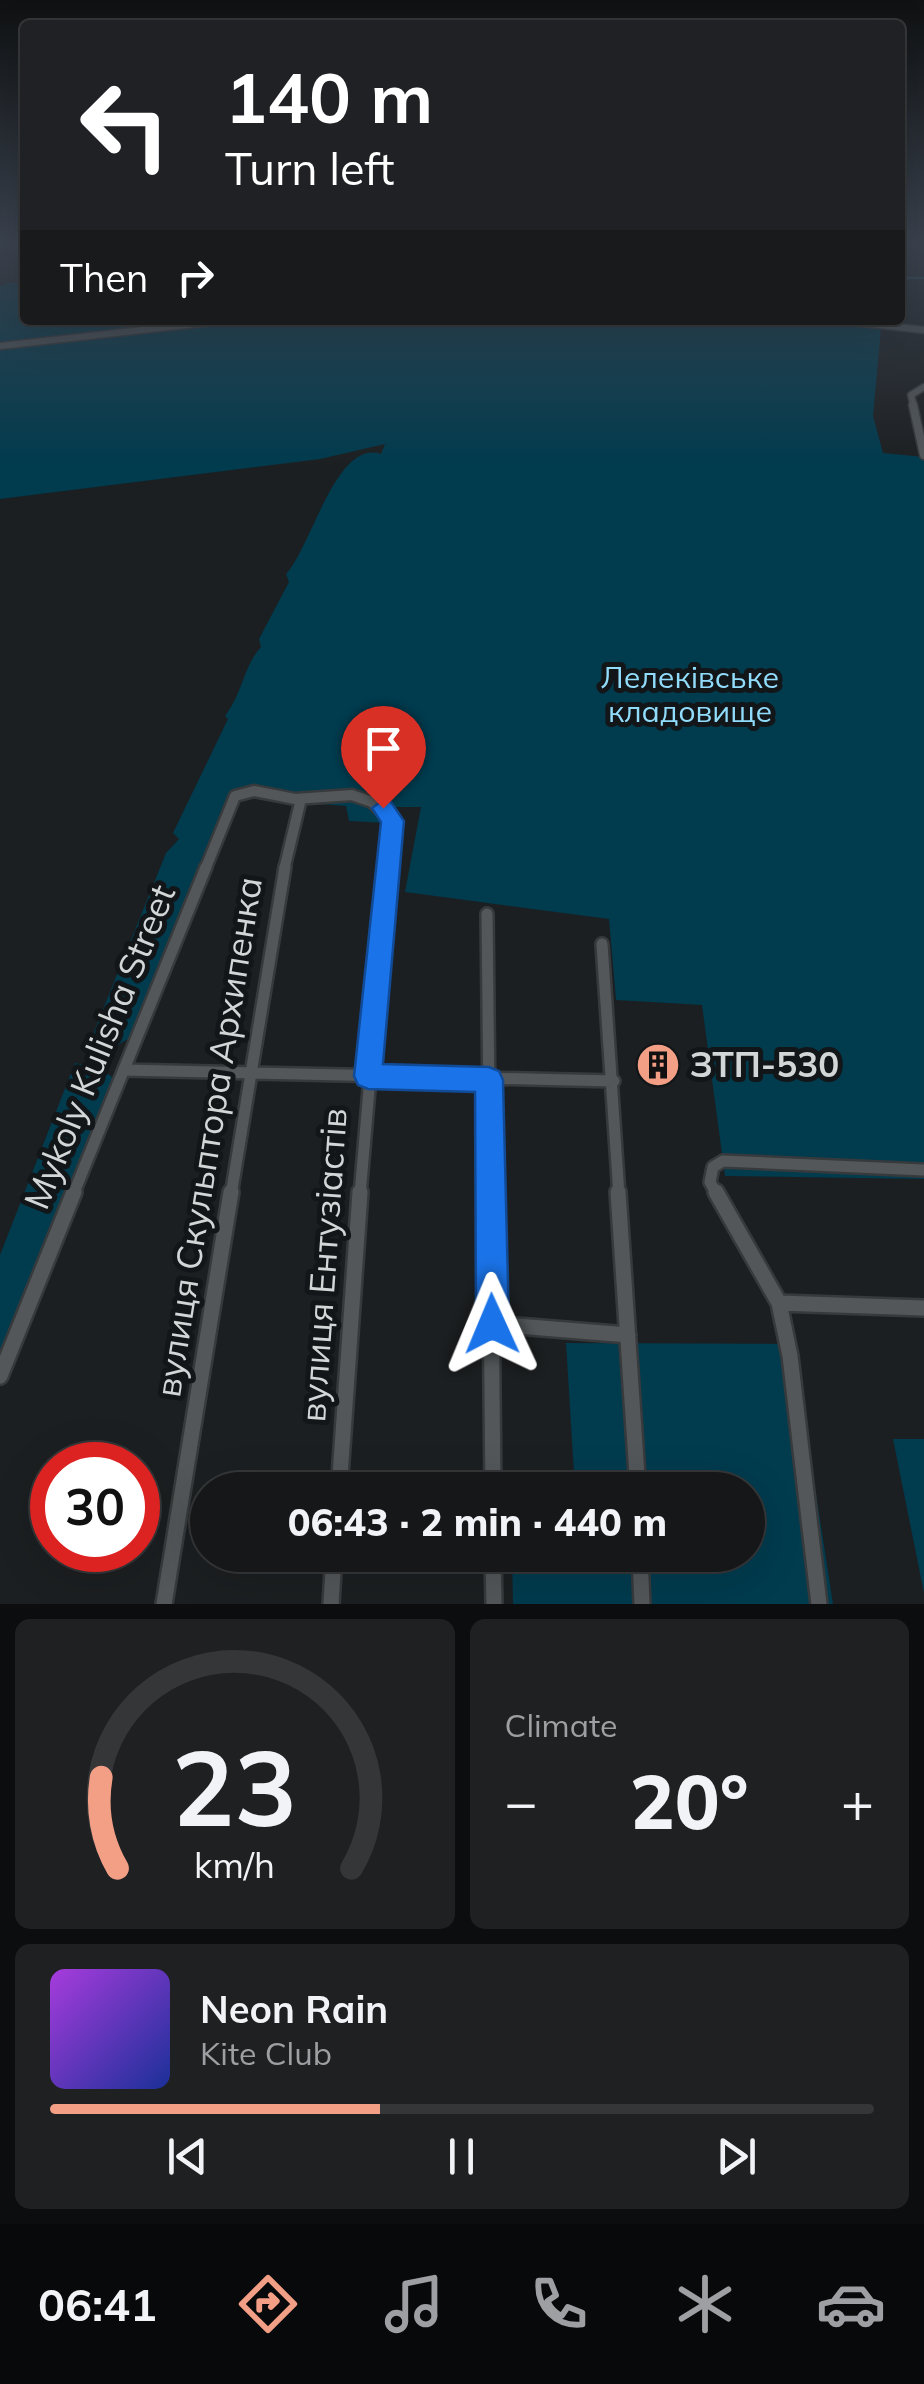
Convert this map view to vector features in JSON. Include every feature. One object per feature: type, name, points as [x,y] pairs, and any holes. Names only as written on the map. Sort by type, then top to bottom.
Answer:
[{"type":"street","points":[[0,346],[187,325]]},
{"type":"street","points":[[879,325],[924,330]]},
{"type":"street","points":[[923,455],[912,392],[924,387]]},
{"type":"street","points":[[913,407],[924,408]]},
{"type":"street","name":"Mykoly Kulisha Street","points":[[0,1376],[235,796],[251,788],[302,800]]},
{"type":"street","name":"вулиця Ентузіастів","points":[[302,800],[336,792],[368,799],[383,808],[392,821],[368,1076],[340,1472]]},
{"type":"street","name":"вулиця Скульптора Архипенка","points":[[164,1604],[248,1074],[291,829],[302,800]]},
{"type":"street","points":[[487,914],[493,1472]]},
{"type":"street","points":[[602,944],[614,1080],[637,1472]]},
{"type":"street","points":[[124,1070],[614,1080]]},
{"type":"street","points":[[818,1604],[790,1356],[779,1303],[710,1182],[713,1168],[723,1161],[924,1170]]},
{"type":"street","points":[[779,1303],[924,1308]]},
{"type":"street","points":[[492,1324],[628,1335]]},
{"type":"street","points":[[331,1604],[333,1572]]},
{"type":"street","points":[[494,1572],[494,1604]]},
{"type":"street","points":[[641,1572],[642,1604]]},
{"type":"green space","points":[[0,319],[20,319],[20,325],[157,325],[0,343]]},
{"type":"green space","name":"Лелеківське кладовище","points":[[205,325],[839,325],[881,329],[873,416],[883,453],[924,457],[924,1179],[725,1176],[702,1005],[616,1000],[609,919],[405,892],[421,807],[390,807],[386,823],[349,821],[346,806],[230,797],[130,1038],[103,1053],[89,1044],[166,853],[179,839],[173,833],[228,719],[225,716],[250,663],[261,647],[259,639],[289,582],[286,574],[338,478],[351,462],[365,454],[381,454],[385,444],[320,459],[0,499],[0,350]]},
{"type":"green space","points":[[75,1063],[100,1068],[116,1080],[0,1361],[0,1255]]},
{"type":"green space","points":[[566,1343],[793,1344],[833,1604],[513,1604],[512,1572],[765,1572],[765,1472],[574,1472]]},
{"type":"green space","points":[[893,1439],[924,1439],[924,1593]]},
{"type":"building","name":"ЗТП-530","points":[[651,1059],[666,1059],[666,1068],[652,1067]]},
{"type":"place","name":"ЗТП-530","points":[[658,1065]]},
{"type":"route","points":[[383,808],[392,821],[368,1076],[489,1080],[492,1324]]}]
